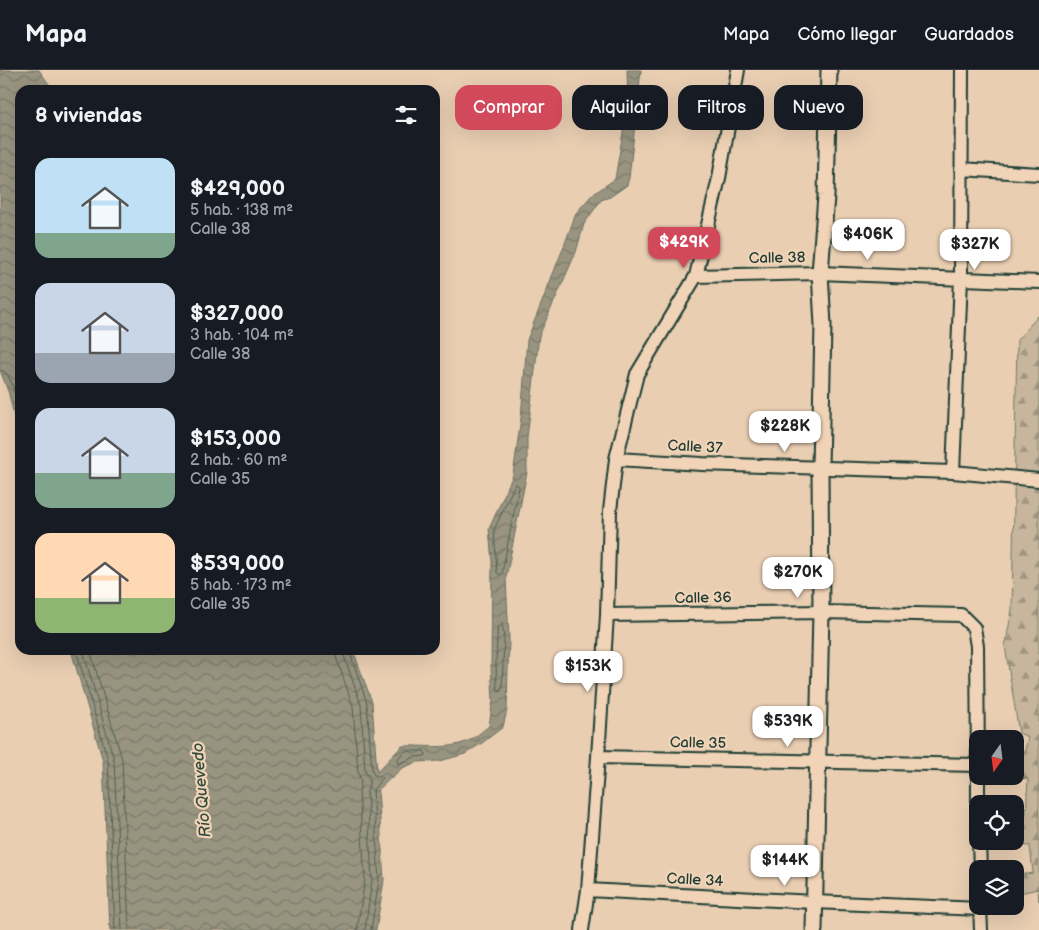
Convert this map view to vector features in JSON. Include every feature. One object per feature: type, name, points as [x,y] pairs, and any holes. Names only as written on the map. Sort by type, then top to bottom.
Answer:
[{"type":"main road","points":[[814,930],[821,612],[820,468],[823,325],[820,273],[826,196],[830,70]]},
{"type":"street","points":[[582,930],[588,890],[598,757],[607,615],[610,511],[616,460],[637,374],[696,276],[719,178],[738,70]]},
{"type":"street","points":[[953,472],[961,278],[962,70]]},
{"type":"street","points":[[962,169],[1039,174]]},
{"type":"street","name":"Calle 38","points":[[696,276],[820,273],[1039,282]]},
{"type":"street","name":"Calle 37","points":[[616,460],[953,472],[1039,480]]},
{"type":"street","name":"Calle 36","points":[[607,615],[821,612],[961,615],[974,628],[977,646],[978,730]]},
{"type":"street","name":"Calle 35","points":[[598,757],[969,766]]},
{"type":"street","name":"Calle 34","points":[[588,890],[814,902],[969,908]]},
{"type":"street","points":[[980,915],[981,930]]},
{"type":"green space","points":[[1039,315],[1039,901],[1038,889],[1024,892],[1024,874],[1033,873],[1030,846],[1024,845],[1024,815],[1026,814],[1028,779],[1024,778],[1024,755],[1028,737],[1024,735],[1024,730],[1019,730],[1005,646],[1012,610],[1017,340]]},
{"type":"water","points":[[0,70],[39,70],[50,85],[15,85],[15,420],[9,394],[0,370]]},
{"type":"water","points":[[627,70],[641,70],[639,85],[627,85]]},
{"type":"water","name":"Río Quevedo","points":[[623,130],[634,130],[627,185],[610,197],[601,200],[584,224],[576,252],[539,336],[527,438],[527,472],[506,578],[509,639],[507,710],[503,727],[465,754],[440,761],[417,762],[402,768],[378,790],[384,880],[376,930],[110,930],[103,761],[72,655],[355,655],[372,702],[377,772],[402,746],[450,746],[472,739],[489,726],[493,700],[491,666],[492,562],[489,529],[513,475],[521,418],[527,340],[576,213],[592,195],[615,179]]}]
